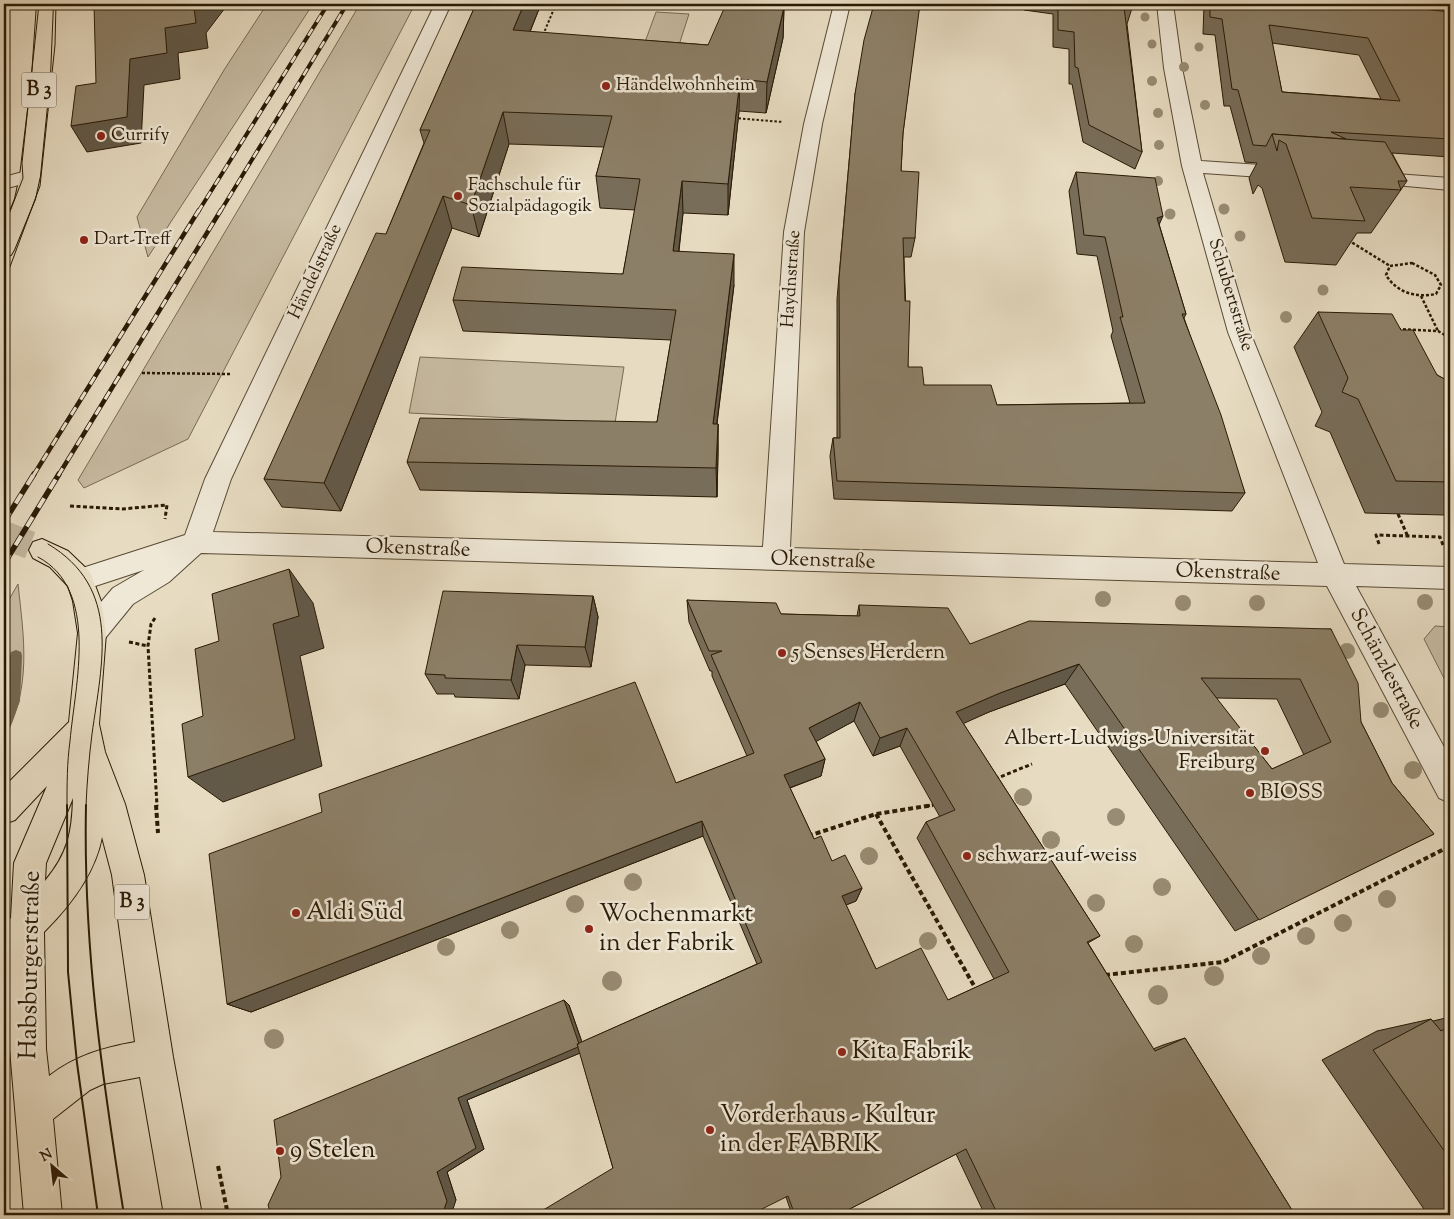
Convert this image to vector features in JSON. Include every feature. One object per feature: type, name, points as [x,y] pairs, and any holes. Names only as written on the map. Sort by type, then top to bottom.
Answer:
[{"type":"main road","name":"B 3","points":[[4,250],[25,199],[30,176],[41,76],[45,4]]},
{"type":"main road","name":"Habsburgerstraße","points":[[42,550],[59,558],[80,580],[87,601],[92,633],[87,738],[109,804],[128,875],[155,1057],[183,1215]]},
{"type":"main road","name":"Habsburgerstraße","points":[[44,1215],[15,936],[30,863],[67,775],[87,738]]},
{"type":"main road","points":[[4,809],[70,742],[87,738]]},
{"type":"main road","points":[[32,1112],[77,1077],[101,1066],[155,1057]]},
{"type":"street","name":"Händelstraße","points":[[196,542],[218,479],[444,4]]},
{"type":"street","name":"Haydnstraße","points":[[776,559],[794,232],[813,124],[842,4]]},
{"type":"street","name":"Schubertstraße","points":[[1165,4],[1173,68],[1192,166],[1239,332],[1336,576]]},
{"type":"street","points":[[1192,166],[1304,174]]},
{"type":"street","points":[[4,183],[30,176]]},
{"type":"street","points":[[1352,177],[1450,184]]},
{"type":"street","points":[[92,633],[123,596],[160,574],[196,542]]},
{"type":"street","name":"Okenstraße","points":[[80,580],[196,542],[1450,578]]},
{"type":"street","name":"Schänzlestraße","points":[[1336,576],[1450,788]]},
{"type":"path","points":[[4,59],[10,4]]},
{"type":"path","points":[[542,38],[556,4]]},
{"type":"path","points":[[726,118],[813,124]]},
{"type":"path","points":[[1342,236],[1390,266]]},
{"type":"path","points":[[1412,264],[1435,275],[1441,285],[1440,290],[1436,294],[1421,296],[1394,286],[1386,275],[1390,266],[1412,264]]},
{"type":"path","points":[[1421,296],[1438,331]]},
{"type":"path","points":[[1391,328],[1438,331],[1450,338]]},
{"type":"path","points":[[142,372],[238,374]]},
{"type":"path","points":[[70,506],[122,509],[167,505]]},
{"type":"path","points":[[1398,514],[1408,536]]},
{"type":"path","points":[[1380,546],[1376,535],[1440,537],[1442,543]]},
{"type":"path","points":[[158,843],[148,646],[151,624],[166,602],[160,574]]},
{"type":"path","points":[[990,782],[1032,764]]},
{"type":"path","points":[[803,838],[876,814],[933,805]]},
{"type":"path","points":[[876,814],[978,992]]},
{"type":"path","points":[[1099,976],[1223,962],[1450,846]]},
{"type":"path","points":[[217,1160],[228,1215]]},
{"type":"shaded area","points":[[267,4],[313,4],[148,257],[137,217],[224,70]]},
{"type":"shaded area","points":[[360,4],[415,4],[188,439],[84,488],[78,480]]},
{"type":"shaded area","points":[[656,12],[689,14],[679,45],[645,42]]},
{"type":"shaded area","points":[[420,357],[624,367],[615,423],[409,413]]},
{"type":"shaded area","points":[[18,584],[24,663],[19,701],[4,739],[4,608]]},
{"type":"shaded area","points":[[1435,626],[1450,627],[1450,690],[1424,639]]},
{"type":"building","points":[[94,4],[198,4],[194,8],[196,23],[165,28],[167,53],[130,59],[127,117],[71,126],[76,86],[96,83]]},
{"type":"building","points":[[476,4],[524,4],[513,30],[708,45],[726,4],[774,4],[773,6],[784,7],[767,82],[740,79],[728,184],[682,181],[673,251],[734,254],[713,424],[718,424],[716,468],[407,462],[420,418],[657,422],[676,310],[453,300],[462,267],[623,274],[640,179],[596,176],[612,116],[503,112],[471,205],[443,196],[324,483],[264,479],[376,233],[386,234],[430,130],[420,130]]},
{"type":"building","points":[[874,4],[920,4],[903,133],[901,171],[919,172],[915,238],[903,238],[905,301],[910,301],[908,367],[922,367],[924,385],[991,385],[997,405],[1145,403],[1120,317],[1123,317],[1105,237],[1084,235],[1076,172],[1155,178],[1163,216],[1157,218],[1186,314],[1182,314],[1221,415],[1245,493],[837,481],[833,438],[840,438],[839,279],[855,94],[864,40]]},
{"type":"building","points":[[1058,4],[1133,4],[1132,8],[1124,7],[1142,152],[1089,125],[1078,68],[1075,67],[1074,32],[1058,30]]},
{"type":"building","points":[[1210,4],[1378,4],[1450,12],[1450,139],[1331,132],[1346,139],[1272,134],[1266,146],[1253,145],[1238,90],[1232,89],[1222,19],[1210,17]],"holes":[[[1269,25],[1368,38],[1400,101],[1282,92]]]},
{"type":"building","points":[[1272,134],[1385,142],[1407,181],[1398,181],[1401,190],[1350,187],[1365,221],[1312,218],[1286,144],[1279,140],[1277,151]]},
{"type":"building","points":[[1318,312],[1392,314],[1401,330],[1413,330],[1437,375],[1450,382],[1450,482],[1396,481],[1358,399],[1342,392],[1348,378]]},
{"type":"building","points":[[289,569],[299,616],[273,624],[295,739],[188,777],[182,724],[203,716],[195,649],[219,641],[212,594]]},
{"type":"building","points":[[443,591],[593,596],[585,647],[517,645],[511,680],[445,678],[445,675],[425,674]]},
{"type":"building","points":[[687,600],[776,603],[781,614],[860,616],[859,605],[948,608],[970,644],[1029,621],[1331,629],[1358,683],[1361,722],[1392,783],[1434,834],[1259,920],[1079,664],[1000,693],[956,712],[1100,936],[1087,942],[1155,1051],[1185,1038],[1295,1215],[998,1215],[966,1149],[838,1215],[795,1215],[788,1196],[750,1215],[535,1215],[613,1168],[577,1044],[762,962],[702,821],[227,1004],[209,854],[322,812],[319,794],[635,682],[676,783],[754,753],[711,655],[722,651],[709,651]],"holes":[[[1201,678],[1300,679],[1331,742],[1272,769]],[[860,702],[880,738],[907,728],[955,810],[926,822],[1009,972],[948,1000],[921,948],[876,969],[842,896],[862,888],[845,855],[832,861],[821,836],[814,839],[784,775],[825,759],[809,728]]]},
{"type":"building","points":[[564,1000],[579,1044],[577,1044],[578,1047],[458,1098],[476,1148],[437,1172],[447,1201],[442,1215],[271,1215],[268,1205],[281,1177],[274,1120]]},
{"type":"building","points":[[1431,1019],[1441,1031],[1450,1026],[1450,1159],[1373,1050]]},
{"type":"waterway","points":[[4,726],[13,701],[16,656]]},
{"type":"tunnel","points":[[4,535],[42,550]]},
{"type":"tram line","points":[[4,227],[23,178],[22,163],[39,4]]},
{"type":"tram line","points":[[4,283],[40,186],[55,45],[56,4]]},
{"type":"tram line","points":[[48,544],[72,562],[88,582],[97,604],[101,628],[100,680],[92,734],[86,806]]},
{"type":"tram line","points":[[38,557],[57,572],[70,592],[77,615],[79,640],[78,666],[68,757],[67,805]]},
{"type":"tram line","points":[[67,805],[68,972],[77,1063],[98,1215]]},
{"type":"tram line","points":[[86,806],[86,857],[91,960],[108,1112],[124,1215]]},
{"type":"railway","points":[[198,212],[328,4]]},
{"type":"railway","points":[[220,212],[347,4]]},
{"type":"railway","points":[[33,476],[199,210]]},
{"type":"railway","points":[[58,476],[221,210]]},
{"type":"railway","points":[[4,522],[34,474]]},
{"type":"railway","points":[[4,564],[59,474]]},
{"type":"place","name":"Händelwohnheim","points":[[606,86]]},
{"type":"place","name":"Currify","points":[[101,136]]},
{"type":"place","name":"Fachschule für Sozialpädagogik","points":[[458,196]]},
{"type":"place","name":"Dart-Treff","points":[[84,240]]},
{"type":"place","name":"5 Senses Herdern","points":[[782,653]]},
{"type":"place","name":"Albert-Ludwigs-Universität Freiburg","points":[[1265,751]]},
{"type":"place","name":"BIOSS","points":[[1250,793]]},
{"type":"place","name":"schwarz-auf-weiss","points":[[967,856]]},
{"type":"place","name":"Aldi Süd","points":[[296,913]]},
{"type":"place","name":"Wochenmarkt in der Fabrik","points":[[589,929]]},
{"type":"place","name":"Kita Fabrik","points":[[842,1052]]},
{"type":"place","name":"Vorderhaus - Kultur in der FABRIK","points":[[710,1130]]},
{"type":"place","name":"9 Stelen","points":[[280,1151]]}]
